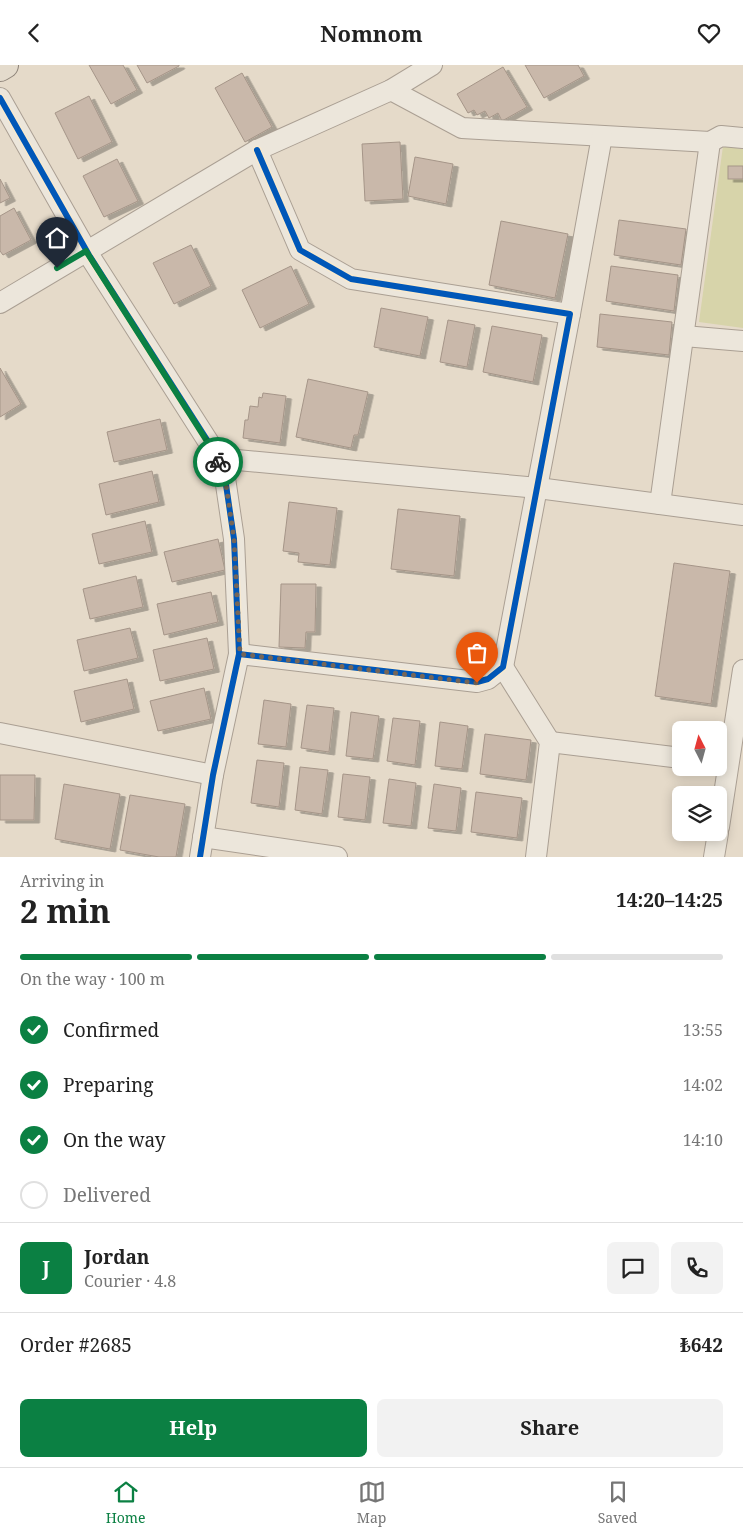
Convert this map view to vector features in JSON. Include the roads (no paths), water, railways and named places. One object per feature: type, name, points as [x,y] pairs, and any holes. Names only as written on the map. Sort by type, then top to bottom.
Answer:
[{"type":"main road","points":[[0,68],[5,65]]},
{"type":"street","points":[[0,303],[257,151],[391,90],[432,65]]},
{"type":"street","points":[[391,90],[462,128],[710,142],[721,136],[743,138]]},
{"type":"street","points":[[0,98],[86,251],[210,446],[225,478],[234,539],[240,654],[213,775],[200,857]]},
{"type":"street","points":[[240,654],[477,683],[488,679],[503,667],[538,488],[602,135]]},
{"type":"street","points":[[660,504],[710,142]]},
{"type":"street","points":[[257,151],[300,250],[351,279],[570,314]]},
{"type":"street","points":[[684,336],[743,341]]},
{"type":"street","points":[[216,458],[538,488],[743,515]]},
{"type":"street","points":[[503,667],[550,742],[536,857]]},
{"type":"street","points":[[728,747],[741,695],[743,670]]},
{"type":"street","points":[[0,733],[213,775]]},
{"type":"street","points":[[550,742],[672,757]]},
{"type":"street","points":[[203,837],[337,857]]},
{"type":"street","points":[[714,857],[717,841]]}]
